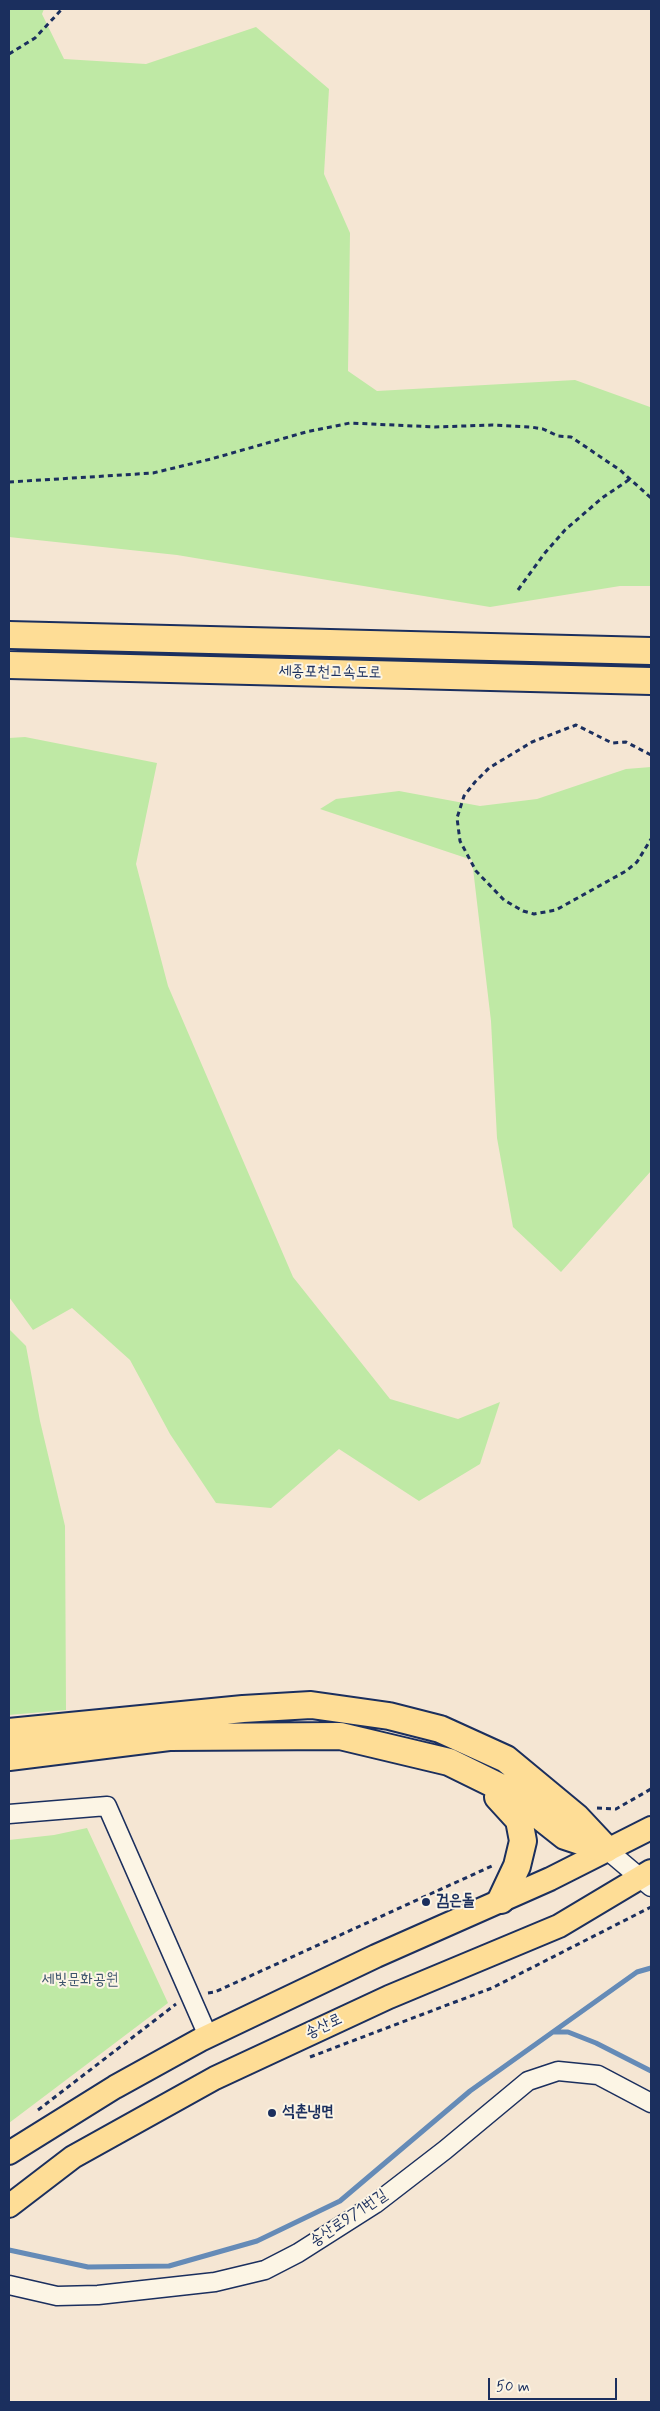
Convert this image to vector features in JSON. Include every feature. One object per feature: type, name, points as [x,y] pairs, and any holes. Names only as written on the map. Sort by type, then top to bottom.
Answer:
[{"type":"highway","name":"세종포천고속도로","points":[[9,636],[651,651]]},
{"type":"highway","name":"세종포천고속도로","points":[[9,665],[651,681]]},
{"type":"highway","points":[[9,1732],[243,1708],[311,1705],[389,1716],[440,1729],[506,1759],[580,1820],[606,1850]]},
{"type":"highway","points":[[9,1757],[168,1737],[340,1736],[449,1762],[508,1791],[565,1836],[606,1850]]},
{"type":"highway","points":[[458,1766],[497,1795],[519,1820],[523,1841],[519,1857],[501,1900]]},
{"type":"main road","points":[[9,2153],[115,2086],[208,2036],[651,1828]]},
{"type":"main road","name":"송산로","points":[[9,2206],[73,2157],[215,2078],[389,1997],[560,1926],[647,1879]]},
{"type":"street","points":[[9,1814],[107,1806],[208,2036]]},
{"type":"street","points":[[606,1850],[647,1879]]},
{"type":"street","name":"송산로971번길","points":[[9,2285],[57,2296],[98,2295],[215,2282],[265,2270],[298,2253],[375,2204],[446,2150],[528,2081],[558,2071],[598,2075],[651,2103]]},
{"type":"path","points":[[9,54],[35,38],[62,9]]},
{"type":"path","points":[[9,482],[153,473],[306,432],[350,423],[435,427],[492,425],[543,429],[558,436],[571,437],[630,479],[651,498]]},
{"type":"path","points":[[518,590],[544,554],[565,530],[602,498],[630,479]]},
{"type":"path","points":[[651,754],[626,742],[612,743],[576,724],[532,742],[489,768],[464,796],[457,818],[460,841],[476,872],[504,900],[523,911],[534,914],[556,910],[626,871],[637,862],[651,839]]},
{"type":"path","points":[[580,1820],[592,1808],[616,1809],[651,1789]]},
{"type":"path","points":[[32,2114],[176,2003],[190,1996],[215,1992],[499,1862],[519,1857]]},
{"type":"path","points":[[306,2059],[492,1988],[651,1907]]},
{"type":"green space","points":[[9,9],[44,9],[42,14],[64,59],[146,64],[256,27],[329,89],[324,174],[350,233],[348,371],[377,391],[575,380],[650,407],[651,405],[651,586],[620,586],[490,607],[177,555],[9,537]]},
{"type":"green space","points":[[25,737],[157,763],[136,864],[168,986],[293,1277],[390,1399],[458,1419],[500,1402],[480,1464],[419,1501],[339,1449],[271,1508],[216,1503],[170,1434],[130,1360],[72,1308],[33,1330],[9,1297],[9,738]]},
{"type":"green space","points":[[651,767],[651,1171],[561,1272],[513,1227],[497,1138],[491,1021],[472,860],[320,809],[336,799],[399,791],[480,806],[537,799],[626,769]]},
{"type":"green space","points":[[9,1329],[26,1346],[40,1421],[65,1526],[66,1710],[9,1715]]},
{"type":"green space","name":"세빛문화공원","points":[[87,1828],[168,2003],[9,2123],[9,1840],[54,1835]]},
{"type":"waterway","points":[[9,2250],[88,2267],[169,2266],[257,2241],[340,2201],[470,2091],[637,1972],[651,1968]]},
{"type":"waterway","points":[[553,2032],[568,2032],[596,2043],[651,2071]]},
{"type":"place","name":"검은돌","points":[[426,1902]]},
{"type":"place","name":"석촌냉면","points":[[272,2113]]}]
